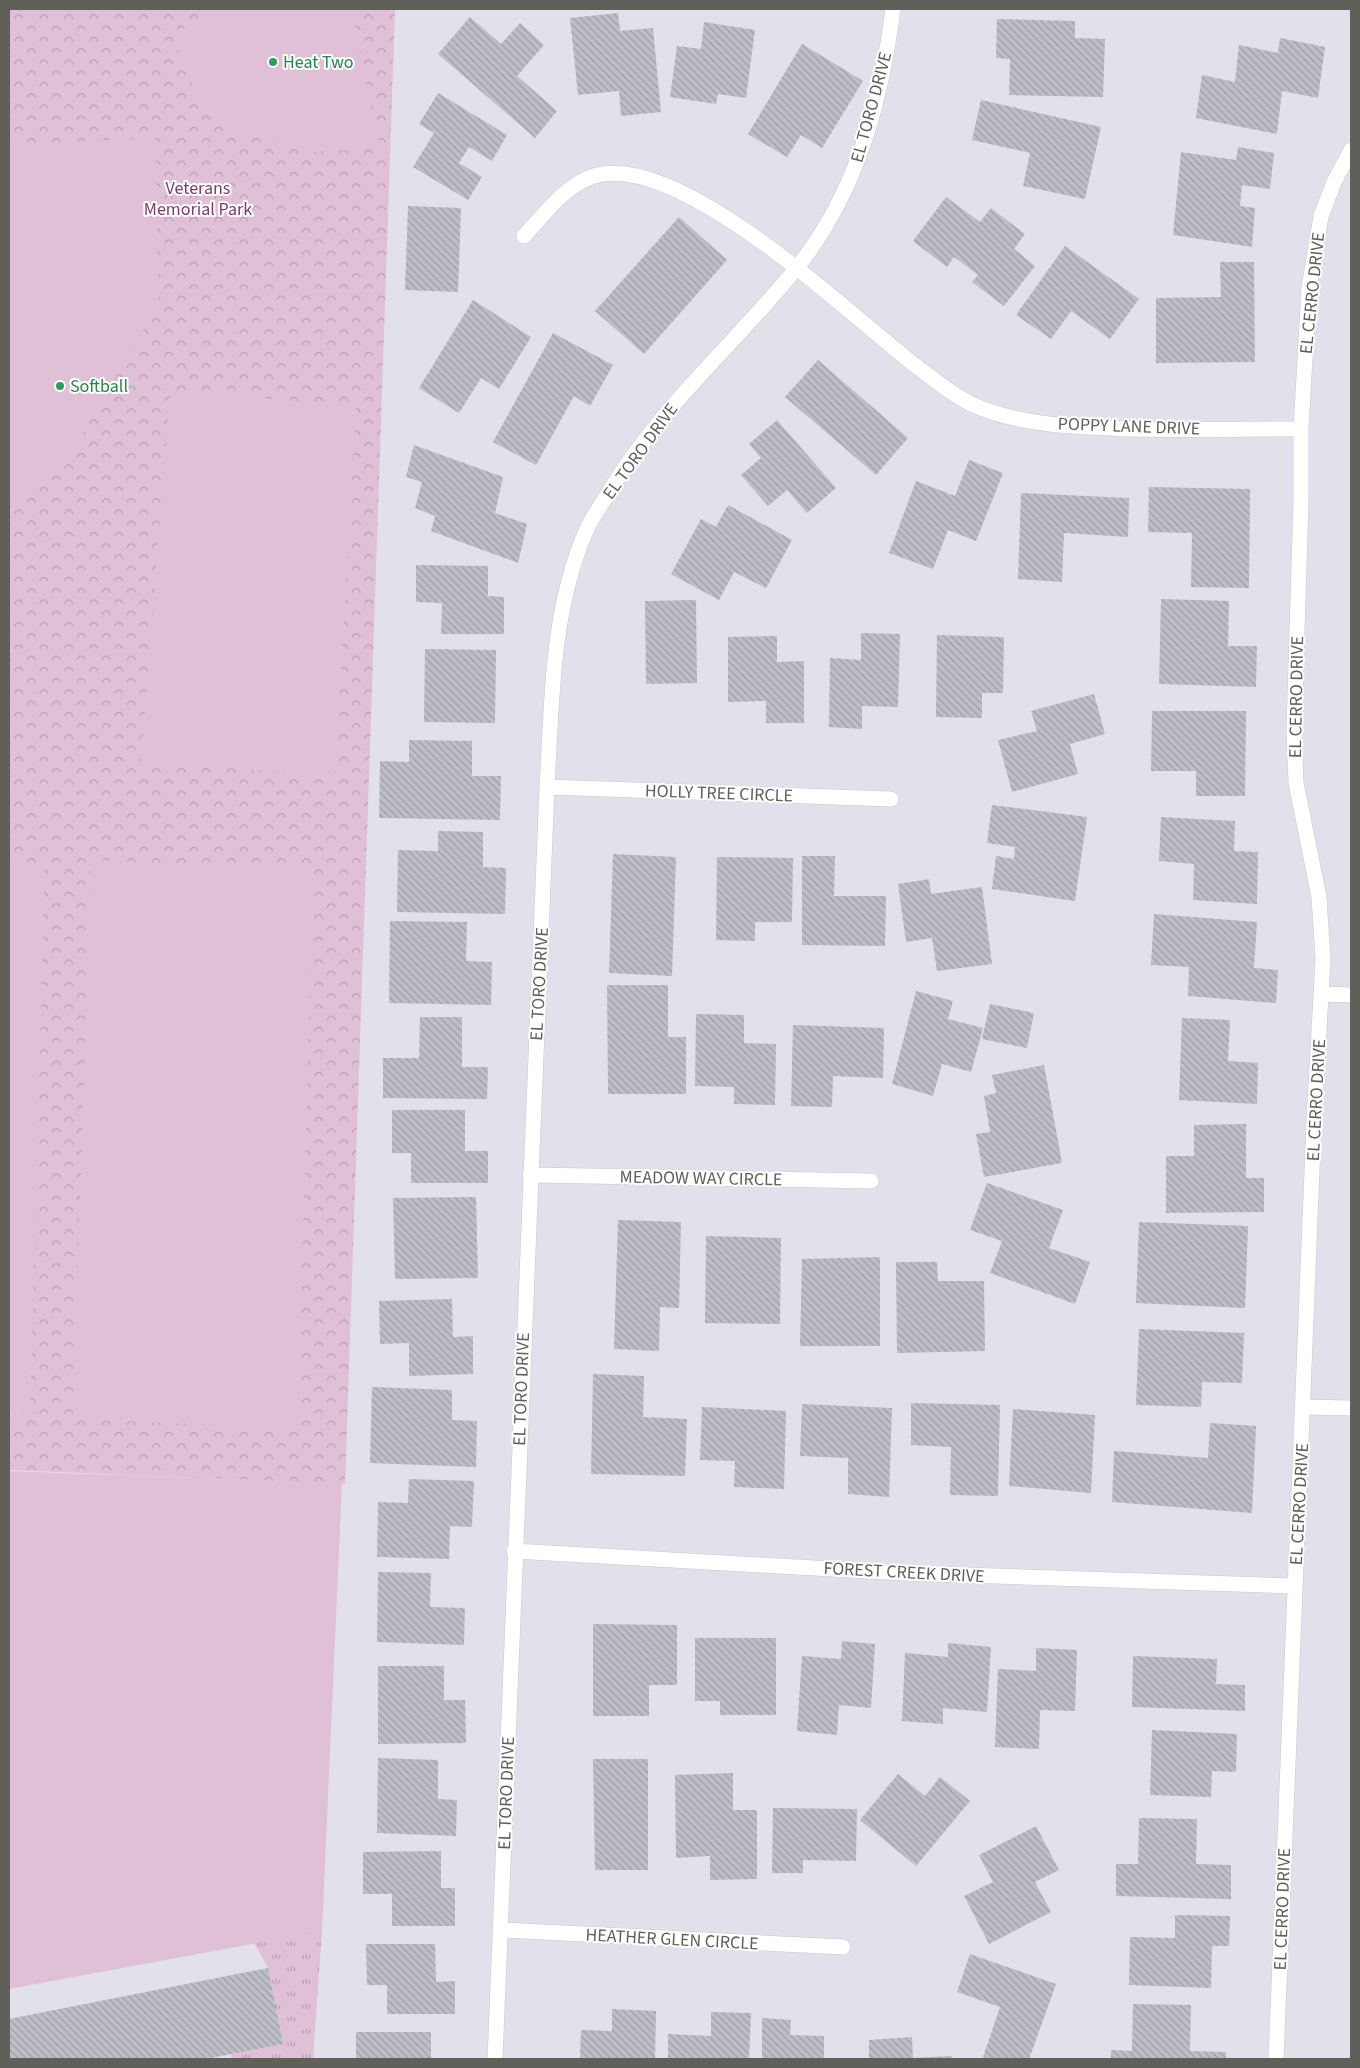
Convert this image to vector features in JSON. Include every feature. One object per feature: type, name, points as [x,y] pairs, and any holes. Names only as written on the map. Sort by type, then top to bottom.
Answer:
[{"type":"street","name":"EL TORO DRIVE","points":[[495,2059],[530,1175],[553,668],[559,622],[569,578],[587,530],[618,476],[641,444],[688,387],[796,268],[838,206],[861,154],[878,96],[893,9]]},
{"type":"street","name":"EL CERRO DRIVE","points":[[1276,2059],[1304,1407],[1314,1122],[1323,960],[1319,897],[1296,784],[1294,729],[1301,501],[1301,429],[1309,288],[1321,216],[1334,182],[1351,150]]},
{"type":"street","name":"POPPY LANE DRIVE","points":[[524,236],[569,189],[581,181],[609,174],[642,177],[706,205],[796,268],[886,343],[946,388],[976,406],[1007,417],[1082,428],[1301,429]]},
{"type":"street","name":"HOLLY TREE CIRCLE","points":[[548,787],[891,799]]},
{"type":"street","points":[[1322,994],[1351,995]]},
{"type":"street","name":"MEADOW WAY CIRCLE","points":[[530,1175],[871,1181]]},
{"type":"street","points":[[1304,1407],[1351,1408]]},
{"type":"street","name":"FOREST CREEK DRIVE","points":[[514,1551],[903,1573],[1295,1586]]},
{"type":"street","name":"HEATHER GLEN CIRCLE","points":[[501,1930],[844,1947]]},
{"type":"green space","name":"Veterans Memorial Park","points":[[9,9],[395,9],[345,1484],[9,1470]]},
{"type":"green space","points":[[37,9],[90,9],[49,13]]},
{"type":"green space","name":"Heat Two","points":[[230,9],[351,9],[380,148],[315,152],[233,129],[195,91],[171,33]]},
{"type":"green space","name":"Softball","points":[[155,138],[159,303],[62,469],[9,502],[9,144]]},
{"type":"green space","points":[[170,391],[356,406],[335,776],[141,762]]},
{"type":"green space","points":[[91,860],[313,870],[298,1428],[73,1419]]},
{"type":"green space","points":[[9,864],[45,865],[30,1414],[9,1413]]},
{"type":"green space","points":[[9,1471],[342,1483],[322,1931],[9,1989]]},
{"type":"green space","points":[[322,1931],[313,2059],[231,2059],[232,2054],[282,2044],[268,1968],[252,1939]]},
{"type":"building","points":[[618,13],[620,31],[653,28],[661,112],[621,116],[619,91],[578,95],[570,18]]},
{"type":"building","points":[[470,17],[501,44],[520,23],[544,45],[517,76],[557,111],[535,138],[438,54]]},
{"type":"building","points":[[997,19],[1075,21],[1075,38],[1105,39],[1103,97],[1009,95],[1010,59],[996,58]]},
{"type":"building","points":[[704,22],[755,30],[746,98],[718,94],[716,104],[670,97],[677,46],[701,49]]},
{"type":"building","points":[[1280,38],[1325,47],[1318,98],[1282,91],[1277,134],[1196,118],[1202,75],[1235,82],[1239,45],[1278,53]]},
{"type":"building","points":[[802,44],[863,81],[822,148],[801,135],[787,157],[748,134]]},
{"type":"building","points":[[438,93],[507,135],[492,161],[469,147],[459,163],[482,177],[468,200],[413,167],[434,133],[419,124]]},
{"type":"building","points":[[981,100],[1101,127],[1085,199],[1023,186],[1030,153],[972,140]]},
{"type":"building","points":[[1238,147],[1274,153],[1270,189],[1242,185],[1240,206],[1255,208],[1252,247],[1173,235],[1181,152],[1236,160]]},
{"type":"building","points":[[946,197],[980,222],[991,208],[1025,234],[1014,249],[1035,266],[1004,306],[972,282],[978,275],[954,257],[947,267],[913,241]]},
{"type":"building","points":[[408,206],[461,208],[458,292],[405,290]]},
{"type":"building","points":[[679,217],[727,260],[644,354],[595,311]]},
{"type":"building","points":[[1065,246],[1139,299],[1110,339],[1071,311],[1051,339],[1016,315]]},
{"type":"building","points":[[1220,262],[1254,262],[1255,362],[1156,363],[1156,298],[1221,297]]},
{"type":"building","points":[[473,300],[531,337],[499,389],[481,378],[459,413],[419,388]]},
{"type":"building","points":[[553,333],[613,365],[590,406],[574,396],[536,465],[493,442]]},
{"type":"building","points":[[818,360],[908,438],[876,475],[785,397]]},
{"type":"building","points":[[777,420],[836,488],[807,513],[787,490],[768,506],[741,475],[761,458],[749,444]]},
{"type":"building","points":[[414,445],[503,477],[495,513],[527,524],[518,563],[431,531],[435,516],[415,508],[422,482],[406,477]]},
{"type":"building","points":[[969,460],[1003,473],[976,541],[948,530],[933,569],[889,553],[916,481],[955,496]]},
{"type":"building","points":[[1149,487],[1250,489],[1249,588],[1191,587],[1192,533],[1148,532]]},
{"type":"building","points":[[1021,493],[1129,498],[1128,537],[1064,533],[1062,582],[1018,579]]},
{"type":"building","points":[[728,505],[792,540],[766,588],[734,572],[719,600],[671,574],[701,519],[716,527]]},
{"type":"building","points":[[416,565],[488,566],[488,596],[504,597],[504,634],[441,634],[442,603],[416,602]]},
{"type":"building","points":[[1161,599],[1229,601],[1228,646],[1257,646],[1256,687],[1159,684]]},
{"type":"building","points":[[696,600],[697,683],[646,684],[645,601]]},
{"type":"building","points":[[861,633],[900,634],[898,707],[862,706],[862,729],[829,727],[830,658],[861,660]]},
{"type":"building","points":[[937,635],[1004,637],[1003,693],[982,693],[982,718],[936,717]]},
{"type":"building","points":[[777,636],[777,662],[804,661],[804,723],[766,723],[766,701],[728,702],[728,637]]},
{"type":"building","points":[[425,649],[496,650],[495,723],[424,722]]},
{"type":"building","points":[[1094,694],[1105,734],[1070,744],[1078,774],[1012,792],[998,740],[1037,731],[1031,711]]},
{"type":"building","points":[[1152,711],[1246,711],[1245,796],[1196,796],[1196,771],[1151,771]]},
{"type":"building","points":[[409,740],[472,741],[472,776],[501,776],[500,820],[379,818],[380,761],[409,762]]},
{"type":"building","points":[[992,805],[1087,817],[1075,901],[992,889],[996,856],[1014,859],[1015,847],[987,843]]},
{"type":"building","points":[[1161,817],[1235,821],[1234,851],[1258,852],[1257,904],[1193,900],[1194,864],[1159,861]]},
{"type":"building","points":[[438,831],[483,832],[483,867],[506,868],[505,914],[397,912],[398,850],[438,851]]},
{"type":"building","points":[[613,854],[676,857],[672,976],[609,973]]},
{"type":"building","points":[[802,856],[835,856],[834,896],[886,896],[885,946],[802,945]]},
{"type":"building","points":[[717,857],[793,858],[792,922],[755,922],[755,941],[716,940]]},
{"type":"building","points":[[929,879],[931,894],[982,887],[992,964],[937,971],[932,938],[906,942],[898,884]]},
{"type":"building","points":[[1154,914],[1257,922],[1254,968],[1278,970],[1276,1003],[1188,996],[1189,967],[1151,965]]},
{"type":"building","points":[[390,921],[467,922],[466,961],[492,962],[491,1005],[389,1003]]},
{"type":"building","points":[[607,985],[668,985],[668,1037],[686,1037],[686,1094],[608,1094]]},
{"type":"building","points":[[916,991],[953,1001],[948,1019],[983,1028],[971,1072],[942,1064],[933,1096],[892,1084]]},
{"type":"building","points":[[990,1004],[1034,1013],[1027,1048],[982,1039]]},
{"type":"building","points":[[696,1014],[744,1015],[744,1043],[776,1044],[775,1105],[734,1104],[734,1087],[695,1086]]},
{"type":"building","points":[[420,1017],[462,1017],[462,1067],[488,1067],[487,1099],[383,1098],[383,1058],[419,1058]]},
{"type":"building","points":[[1182,1018],[1230,1020],[1228,1061],[1258,1063],[1257,1104],[1179,1100]]},
{"type":"building","points":[[793,1025],[884,1028],[883,1078],[833,1076],[832,1107],[791,1106]]},
{"type":"building","points":[[1044,1065],[1062,1163],[984,1177],[976,1134],[990,1132],[984,1096],[996,1093],[992,1075]]},
{"type":"building","points":[[392,1110],[465,1110],[465,1151],[488,1151],[488,1183],[411,1183],[411,1153],[392,1153]]},
{"type":"building","points":[[1246,1124],[1246,1178],[1264,1178],[1264,1212],[1166,1213],[1166,1156],[1194,1156],[1194,1125]]},
{"type":"building","points":[[987,1183],[1063,1210],[1049,1248],[1090,1262],[1075,1304],[990,1273],[1002,1241],[970,1230]]},
{"type":"building","points":[[476,1197],[478,1278],[395,1279],[393,1198]]},
{"type":"building","points":[[618,1220],[681,1222],[679,1308],[660,1307],[659,1351],[614,1349]]},
{"type":"building","points":[[1139,1222],[1248,1226],[1245,1308],[1136,1303]]},
{"type":"building","points":[[706,1236],[781,1238],[780,1324],[705,1323]]},
{"type":"building","points":[[880,1257],[880,1346],[800,1346],[802,1259]]},
{"type":"building","points":[[896,1262],[937,1262],[938,1281],[984,1281],[985,1351],[897,1353]]},
{"type":"building","points":[[452,1299],[453,1337],[473,1336],[473,1374],[409,1376],[409,1343],[380,1344],[379,1301]]},
{"type":"building","points":[[1139,1329],[1244,1333],[1242,1383],[1202,1382],[1201,1407],[1136,1405]]},
{"type":"building","points":[[593,1374],[644,1376],[643,1417],[687,1419],[685,1476],[591,1474]]},
{"type":"building","points":[[372,1387],[452,1390],[452,1420],[477,1421],[476,1467],[370,1463]]},
{"type":"building","points":[[911,1403],[1000,1405],[998,1496],[950,1495],[951,1447],[911,1445]]},
{"type":"building","points":[[802,1404],[892,1408],[889,1497],[848,1494],[848,1458],[800,1456]]},
{"type":"building","points":[[702,1407],[786,1411],[784,1489],[734,1487],[735,1461],[700,1460]]},
{"type":"building","points":[[1013,1409],[1095,1415],[1091,1493],[1009,1486]]},
{"type":"building","points":[[1210,1423],[1256,1426],[1252,1513],[1112,1502],[1114,1451],[1208,1458]]},
{"type":"building","points":[[409,1479],[474,1481],[472,1527],[450,1526],[449,1559],[377,1557],[378,1502],[408,1503]]},
{"type":"building","points":[[378,1572],[431,1573],[430,1607],[465,1608],[464,1645],[377,1642]]},
{"type":"building","points":[[593,1624],[677,1625],[677,1685],[649,1685],[649,1716],[593,1716]]},
{"type":"building","points":[[695,1638],[776,1638],[776,1715],[720,1715],[720,1701],[695,1701]]},
{"type":"building","points":[[842,1641],[875,1644],[871,1708],[839,1705],[837,1735],[797,1731],[802,1656],[841,1659]]},
{"type":"building","points":[[948,1643],[991,1647],[987,1712],[943,1708],[943,1724],[902,1721],[905,1653],[948,1657]]},
{"type":"building","points":[[1036,1648],[1077,1650],[1075,1711],[1040,1710],[1039,1749],[995,1747],[998,1669],[1036,1671]]},
{"type":"building","points":[[1133,1656],[1217,1659],[1216,1684],[1245,1685],[1245,1711],[1132,1707]]},
{"type":"building","points":[[378,1666],[444,1666],[444,1700],[465,1700],[466,1743],[378,1744]]},
{"type":"building","points":[[1152,1730],[1237,1734],[1236,1772],[1212,1771],[1211,1797],[1150,1795]]},
{"type":"building","points":[[378,1758],[438,1760],[438,1799],[457,1800],[456,1836],[377,1833]]},
{"type":"building","points":[[593,1759],[648,1759],[648,1870],[595,1870]]},
{"type":"building","points":[[733,1773],[733,1810],[757,1810],[757,1879],[710,1880],[710,1856],[676,1858],[675,1775]]},
{"type":"building","points":[[898,1774],[925,1796],[940,1777],[970,1801],[916,1866],[860,1820]]},
{"type":"building","points":[[773,1808],[857,1809],[856,1861],[803,1860],[803,1873],[772,1873]]},
{"type":"building","points":[[1139,1818],[1197,1819],[1196,1864],[1231,1865],[1231,1899],[1116,1896],[1116,1864],[1138,1864]]},
{"type":"building","points":[[1036,1826],[1059,1870],[1035,1882],[1051,1912],[989,1944],[964,1896],[993,1882],[979,1855]]},
{"type":"building","points":[[441,1851],[441,1888],[455,1888],[455,1926],[392,1926],[392,1894],[363,1894],[363,1852]]},
{"type":"building","points":[[1175,1915],[1230,1916],[1229,1946],[1212,1946],[1211,1988],[1129,1985],[1130,1937],[1175,1938]]},
{"type":"building","points":[[366,1944],[435,1944],[436,1982],[455,1981],[455,2014],[387,2014],[387,1985],[367,1985]]},
{"type":"building","points":[[970,1954],[1056,1984],[1029,2059],[989,2059],[983,2057],[1000,2007],[957,1992]]},
{"type":"building","points":[[268,1968],[283,2044],[206,2059],[9,2059],[9,2019]]},
{"type":"building","points":[[1133,2004],[1191,2005],[1190,2051],[1226,2052],[1226,2059],[1111,2059],[1111,2050],[1132,2051]]},
{"type":"building","points":[[612,2009],[656,2011],[655,2059],[580,2059],[581,2030],[612,2031]]},
{"type":"building","points":[[711,2012],[751,2013],[749,2059],[668,2059],[668,2034],[711,2036]]},
{"type":"building","points":[[762,2018],[791,2020],[790,2035],[824,2036],[824,2059],[762,2059]]},
{"type":"building","points":[[356,2032],[431,2032],[431,2059],[356,2059]]},
{"type":"building","points":[[912,2037],[913,2058],[952,2056],[952,2059],[869,2059],[869,2040]]},
{"type":"place","name":"Heat Two","points":[[273,62]]},
{"type":"place","name":"Softball","points":[[60,386]]}]
